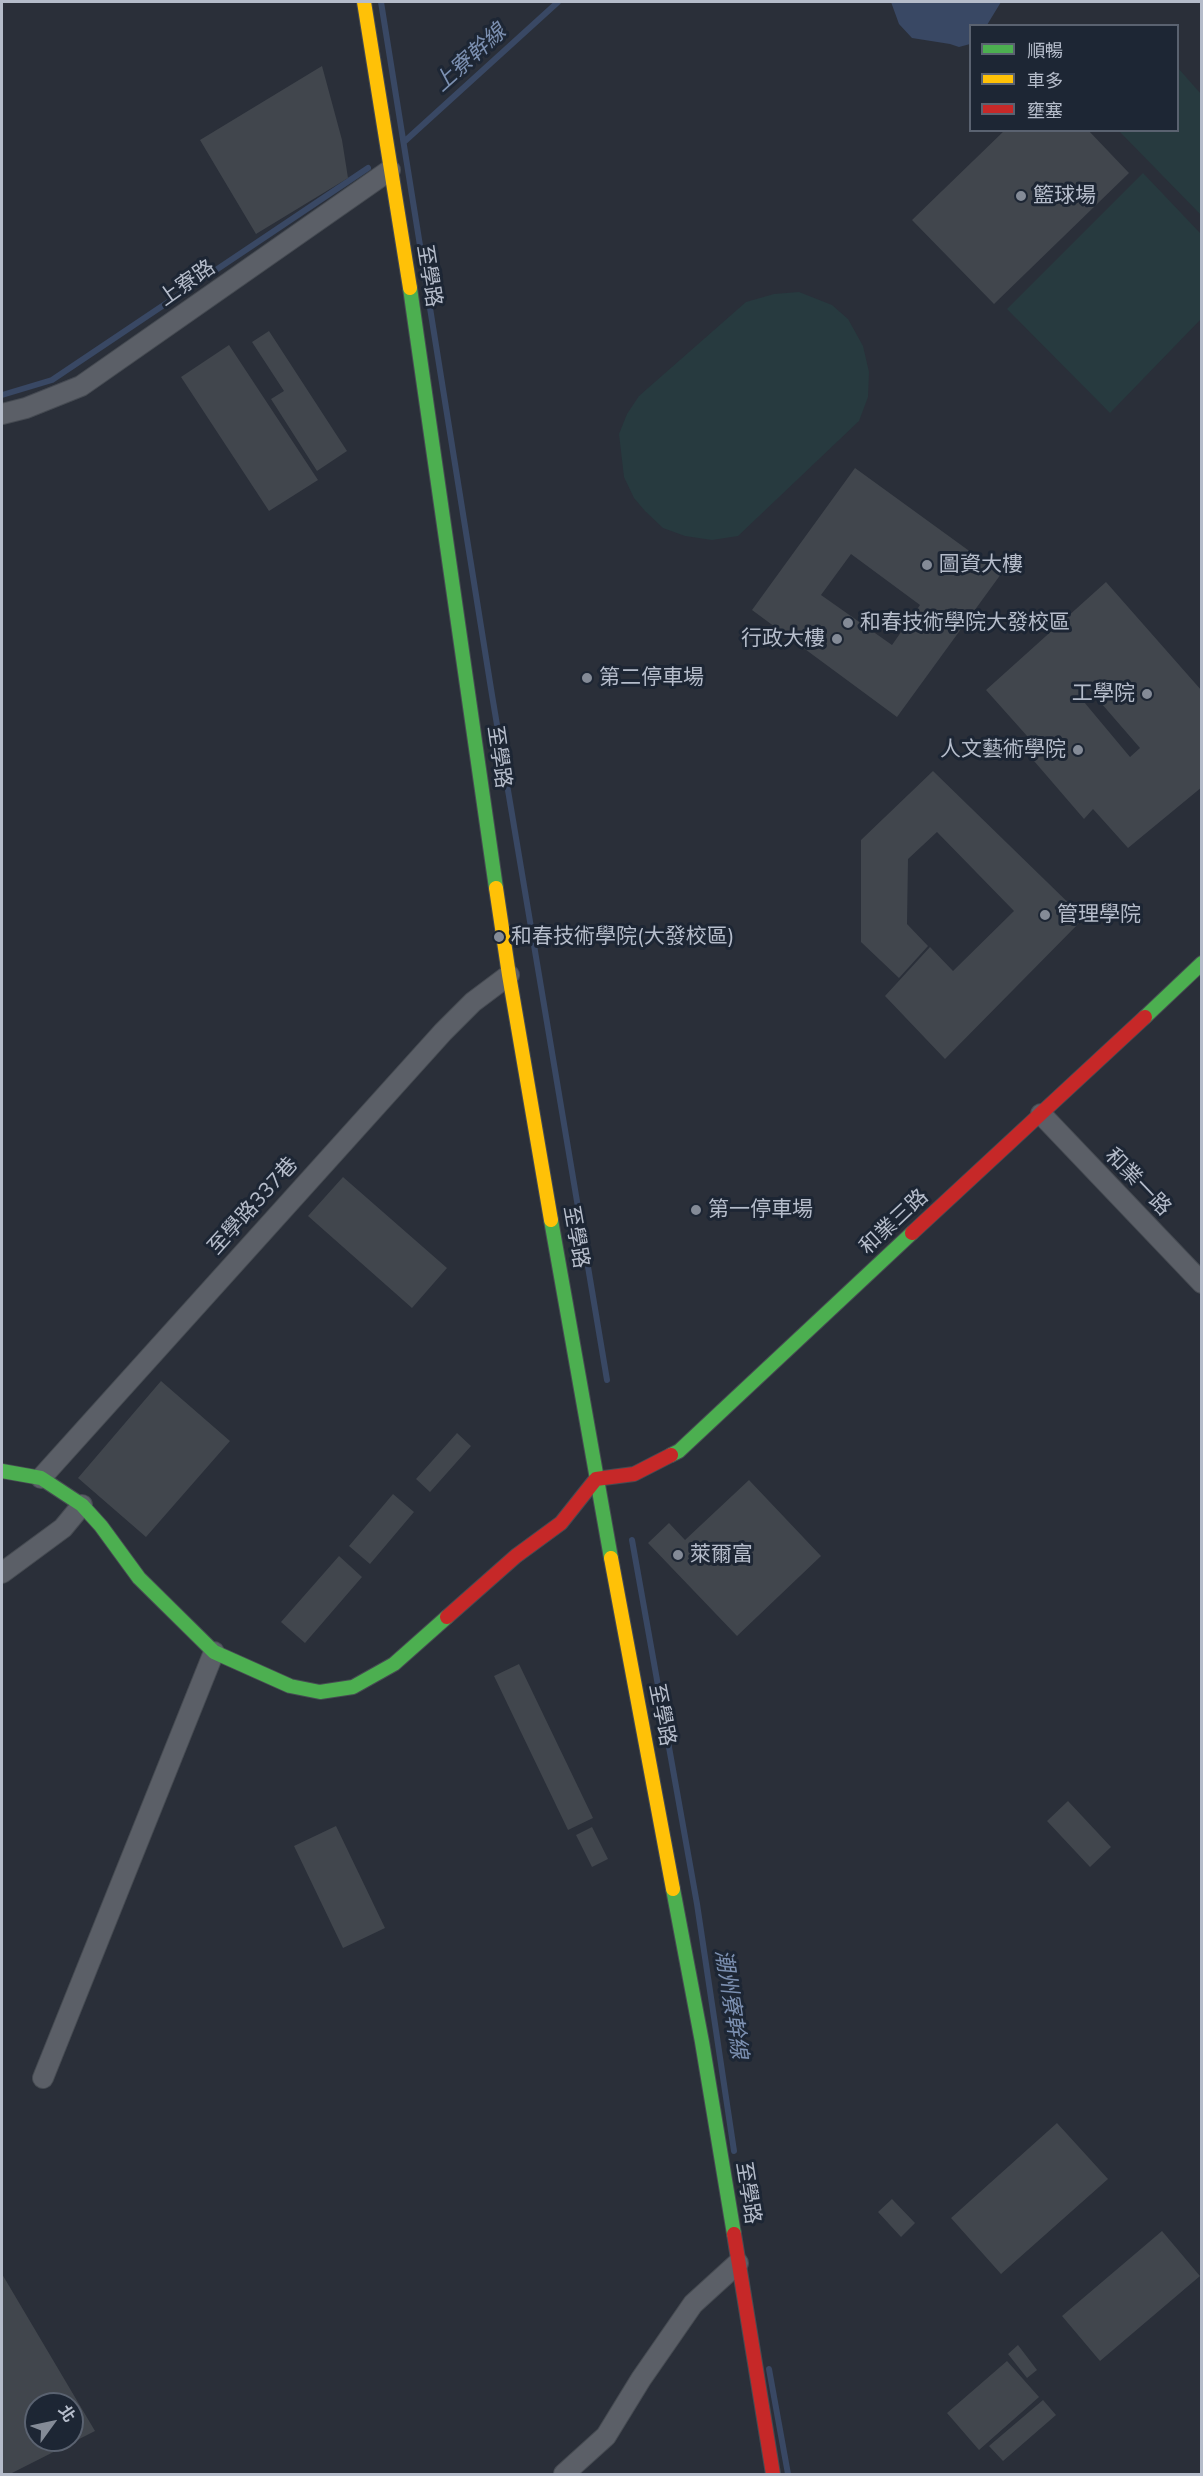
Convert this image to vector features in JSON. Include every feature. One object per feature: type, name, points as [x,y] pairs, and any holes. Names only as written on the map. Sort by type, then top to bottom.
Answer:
[{"type":"street","name":"至學路","points":[[364,2],[413,310],[509,975],[596,1479],[702,2042],[773,2475]]},
{"type":"street","name":"上寮路","points":[[2,414],[26,408],[81,386],[390,170]]},
{"type":"street","name":"和業三路","points":[[596,1479],[634,1474],[679,1452],[1202,963]]},
{"type":"street","name":"至學路337巷","points":[[41,1478],[443,1032],[473,1002],[509,975]]},
{"type":"street","name":"和業一路","points":[[1041,1114],[1202,1283]]},
{"type":"street","points":[[2,1471],[41,1478],[82,1505],[101,1526],[139,1578],[214,1652],[290,1686],[320,1692],[353,1688],[394,1664],[516,1556],[561,1523],[596,1479]]},
{"type":"street","points":[[2,1573],[63,1528],[82,1505]]},
{"type":"street","points":[[43,2078],[214,1652]]},
{"type":"street","points":[[564,2475],[606,2436],[641,2379],[693,2304],[738,2263]]},
{"type":"green space","points":[[1179,69],[1201,94],[1201,215],[1120,132],[1179,132]]},
{"type":"green space","points":[[1143,173],[1201,234],[1201,319],[1110,413],[1007,309]]},
{"type":"green space","points":[[799,292],[832,305],[848,319],[863,346],[869,372],[868,397],[859,421],[738,536],[712,540],[685,536],[663,528],[634,498],[624,477],[619,434],[627,414],[639,396],[746,302],[774,294]]},
{"type":"water","points":[[891,2],[1001,2],[988,24],[969,24],[969,44],[959,47],[912,38],[899,24]]},
{"type":"building","points":[[322,66],[342,140],[348,178],[256,234],[200,140]]},
{"type":"building","name":"籃球場","points":[[1003,132],[1090,132],[1129,173],[994,304],[912,220]]},
{"type":"building","points":[[269,331],[347,451],[317,471],[271,399],[284,391],[252,342]]},
{"type":"building","points":[[229,345],[318,480],[269,511],[181,377]]},
{"type":"building","points":[[855,468],[1001,574],[897,717],[752,610]],"holes":[[[851,554],[920,605],[892,645],[821,595]]]},
{"type":"building","points":[[1106,582],[1202,691],[1202,787],[1128,848],[1093,809],[1084,819],[1028,754],[1036,746],[986,690]],"holes":[[[1088,688],[1140,748],[1130,757],[1079,696]]]},
{"type":"building","name":"管理學院","points":[[933,771],[1084,918],[945,1059],[885,996],[930,947],[953,971],[1014,911],[937,832],[908,859],[907,924],[928,946],[899,978],[861,942],[861,840]]},
{"type":"building","points":[[343,1177],[447,1268],[412,1308],[308,1216]]},
{"type":"building","points":[[161,1381],[230,1441],[146,1537],[78,1478]]},
{"type":"building","points":[[457,1433],[471,1446],[430,1492],[416,1479]]},
{"type":"building","points":[[749,1480],[821,1556],[737,1636],[648,1543],[669,1523],[685,1540]]},
{"type":"building","points":[[393,1494],[414,1512],[370,1564],[349,1546]]},
{"type":"building","points":[[339,1556],[362,1577],[305,1643],[281,1622]]},
{"type":"building","points":[[519,1664],[593,1818],[568,1830],[494,1676]]},
{"type":"building","points":[[1068,1801],[1111,1847],[1090,1867],[1047,1821]]},
{"type":"building","points":[[336,1826],[385,1928],[343,1948],[294,1846]]},
{"type":"building","points":[[592,1827],[608,1859],[592,1867],[576,1835]]},
{"type":"building","points":[[1057,2123],[1108,2179],[1001,2274],[951,2218]]},
{"type":"building","points":[[892,2199],[915,2223],[901,2237],[878,2212]]},
{"type":"building","points":[[1162,2231],[1200,2276],[1100,2361],[1062,2316]]},
{"type":"building","points":[[2,2274],[72,2392],[24,2392],[24,2452],[53,2452],[10,2474],[2,2474]]},
{"type":"building","points":[[1018,2345],[1037,2370],[1027,2378],[1008,2354]]},
{"type":"building","points":[[1007,2361],[1039,2397],[979,2450],[947,2413]]},
{"type":"building","points":[[1043,2400],[1056,2415],[1003,2461],[989,2446]]},
{"type":"building","points":[[84,2412],[95,2431],[84,2437]]},
{"type":"waterway","points":[[381,2],[492,695],[607,1380]]},
{"type":"waterway","name":"上寮幹線","points":[[405,141],[558,2]]},
{"type":"waterway","points":[[2,395],[52,380],[368,168]]},
{"type":"waterway","name":"潮州寮幹線","points":[[632,1540],[697,1904],[734,2151]]},
{"type":"waterway","name":"潮州寮幹線","points":[[769,2369],[788,2474]]},
{"type":"traffic: fast","points":[[410,288],[496,888]]},
{"type":"traffic: fast","points":[[1145,1017],[1202,963]]},
{"type":"traffic: fast","points":[[551,1220],[611,1558]]},
{"type":"traffic: fast","points":[[671,1455],[679,1451],[912,1233]]},
{"type":"traffic: fast","points":[[2,1471],[41,1478],[82,1505],[101,1526],[139,1578],[214,1652],[290,1686],[320,1692],[353,1687],[394,1664],[447,1617]]},
{"type":"traffic: fast","points":[[673,1889],[702,2042],[734,2234]]},
{"type":"traffic: slow","points":[[364,2],[410,288]]},
{"type":"traffic: slow","points":[[496,888],[551,1220]]},
{"type":"traffic: slow","points":[[611,1558],[673,1889]]},
{"type":"traffic: jam","points":[[912,1233],[1145,1017]]},
{"type":"traffic: jam","points":[[447,1617],[516,1556],[561,1523],[596,1479],[634,1474],[671,1455]]},
{"type":"traffic: jam","points":[[734,2234],[773,2474]]},
{"type":"place","name":"籃球場","points":[[1021,196]]},
{"type":"place","name":"圖資大樓","points":[[927,565]]},
{"type":"place","name":"和春技術學院大發校區","points":[[848,623]]},
{"type":"place","name":"行政大樓","points":[[837,639]]},
{"type":"place","name":"第二停車場","points":[[587,678]]},
{"type":"place","name":"工學院","points":[[1147,694]]},
{"type":"place","name":"人文藝術學院","points":[[1078,750]]},
{"type":"place","name":"管理學院","points":[[1045,915]]},
{"type":"place","name":"和春技術學院(大發校區)","points":[[499,937]]},
{"type":"place","name":"第一停車場","points":[[696,1210]]},
{"type":"place","name":"萊爾富","points":[[678,1555]]}]
